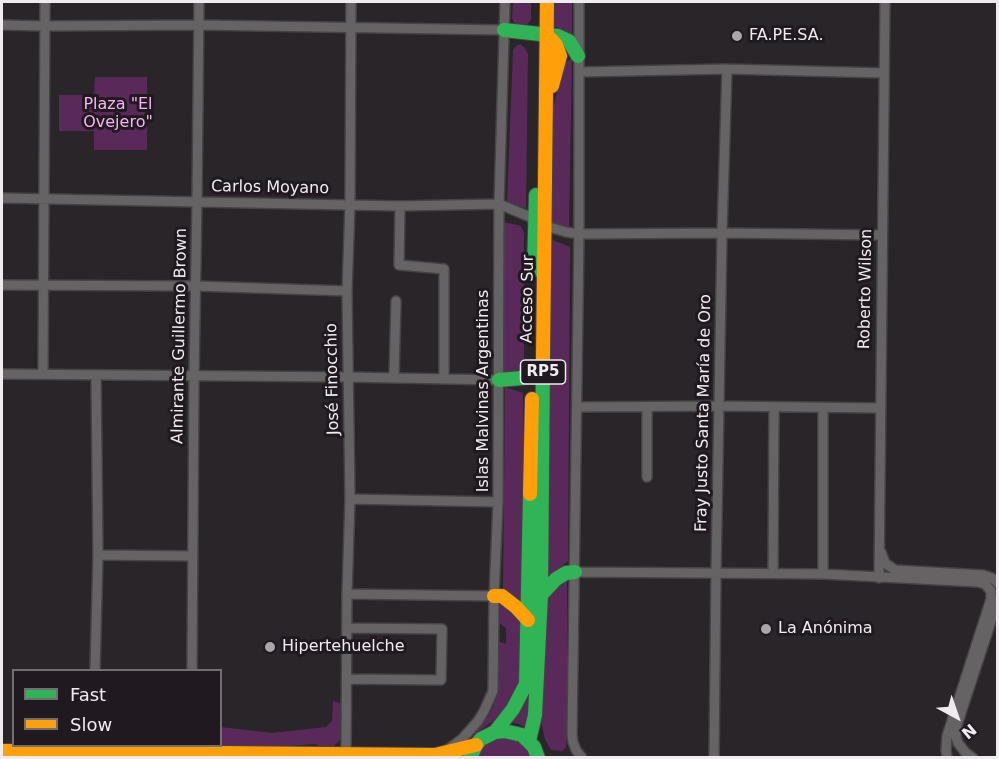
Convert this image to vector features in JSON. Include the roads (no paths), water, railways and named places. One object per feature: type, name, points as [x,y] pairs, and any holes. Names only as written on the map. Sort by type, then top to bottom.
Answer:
[{"type":"main road","name":"Acceso Sur","points":[[495,732],[513,709],[526,684],[533,367],[546,101],[539,2]]},
{"type":"main road","name":"Acceso Sur","points":[[529,741],[536,702],[541,595],[543,356],[540,223],[542,34],[547,2]]},
{"type":"main road","points":[[504,30],[558,36],[569,41],[578,56]]},
{"type":"main road","points":[[499,380],[522,378],[533,367]]},
{"type":"main road","points":[[541,595],[556,579],[566,573],[575,572]]},
{"type":"main road","points":[[494,596],[502,596],[528,620]]},
{"type":"main road","points":[[495,732],[504,731],[522,735],[541,756]]},
{"type":"main road","name":"RP5","points":[[473,751],[481,739],[495,732]]},
{"type":"main road","points":[[2,751],[93,749],[435,756],[473,751]]},
{"type":"street","points":[[43,374],[45,2]]},
{"type":"street","name":"Almirante Guillermo Brown","points":[[192,669],[199,2]]},
{"type":"street","name":"José Finocchio","points":[[346,755],[350,499],[347,291],[350,205],[351,2]]},
{"type":"street","name":"Islas Malvinas Argentinas","points":[[435,756],[462,739],[471,730],[484,711],[493,691],[498,502],[499,204],[505,2]]},
{"type":"street","points":[[579,2],[579,234],[572,735],[576,750],[582,758]]},
{"type":"street","name":"Roberto Wilson","points":[[879,578],[885,2]]},
{"type":"street","points":[[2,25],[199,25],[504,30]]},
{"type":"street","points":[[579,72],[727,69],[884,73]]},
{"type":"street","name":"Fray Justo Santa María de Oro","points":[[714,758],[722,233],[727,69]]},
{"type":"street","name":"Carlos Moyano","points":[[2,198],[400,206],[499,204],[540,223],[579,234],[882,235]]},
{"type":"street","points":[[400,206],[399,265],[444,269],[444,379]]},
{"type":"street","points":[[2,285],[195,286],[347,291]]},
{"type":"street","points":[[394,378],[396,301]]},
{"type":"street","points":[[2,374],[499,380]]},
{"type":"street","points":[[95,669],[99,555],[96,375]]},
{"type":"street","points":[[577,407],[880,408]]},
{"type":"street","points":[[647,407],[647,477]]},
{"type":"street","points":[[773,573],[774,407]]},
{"type":"street","points":[[823,408],[823,574]]},
{"type":"street","points":[[350,499],[498,502]]},
{"type":"street","points":[[879,542],[885,563],[895,570],[983,575],[994,584]]},
{"type":"street","points":[[99,555],[192,556]]},
{"type":"street","points":[[575,572],[823,574],[994,584]]},
{"type":"street","points":[[947,758],[945,750],[947,736],[994,584]]},
{"type":"street","points":[[347,594],[494,596]]},
{"type":"street","points":[[973,758],[958,743],[957,725],[998,600]]},
{"type":"street","points":[[347,628],[442,629],[441,680],[347,679]]},
{"type":"place","name":"FA.PE.SA.","points":[[737,36]]},
{"type":"place","name":"La Anónima","points":[[766,629]]},
{"type":"place","name":"Hipertehuelche","points":[[270,647]]},
{"type":"park label","name":"Plaza \"El Ovejero\"","points":[[118,114]]}]
